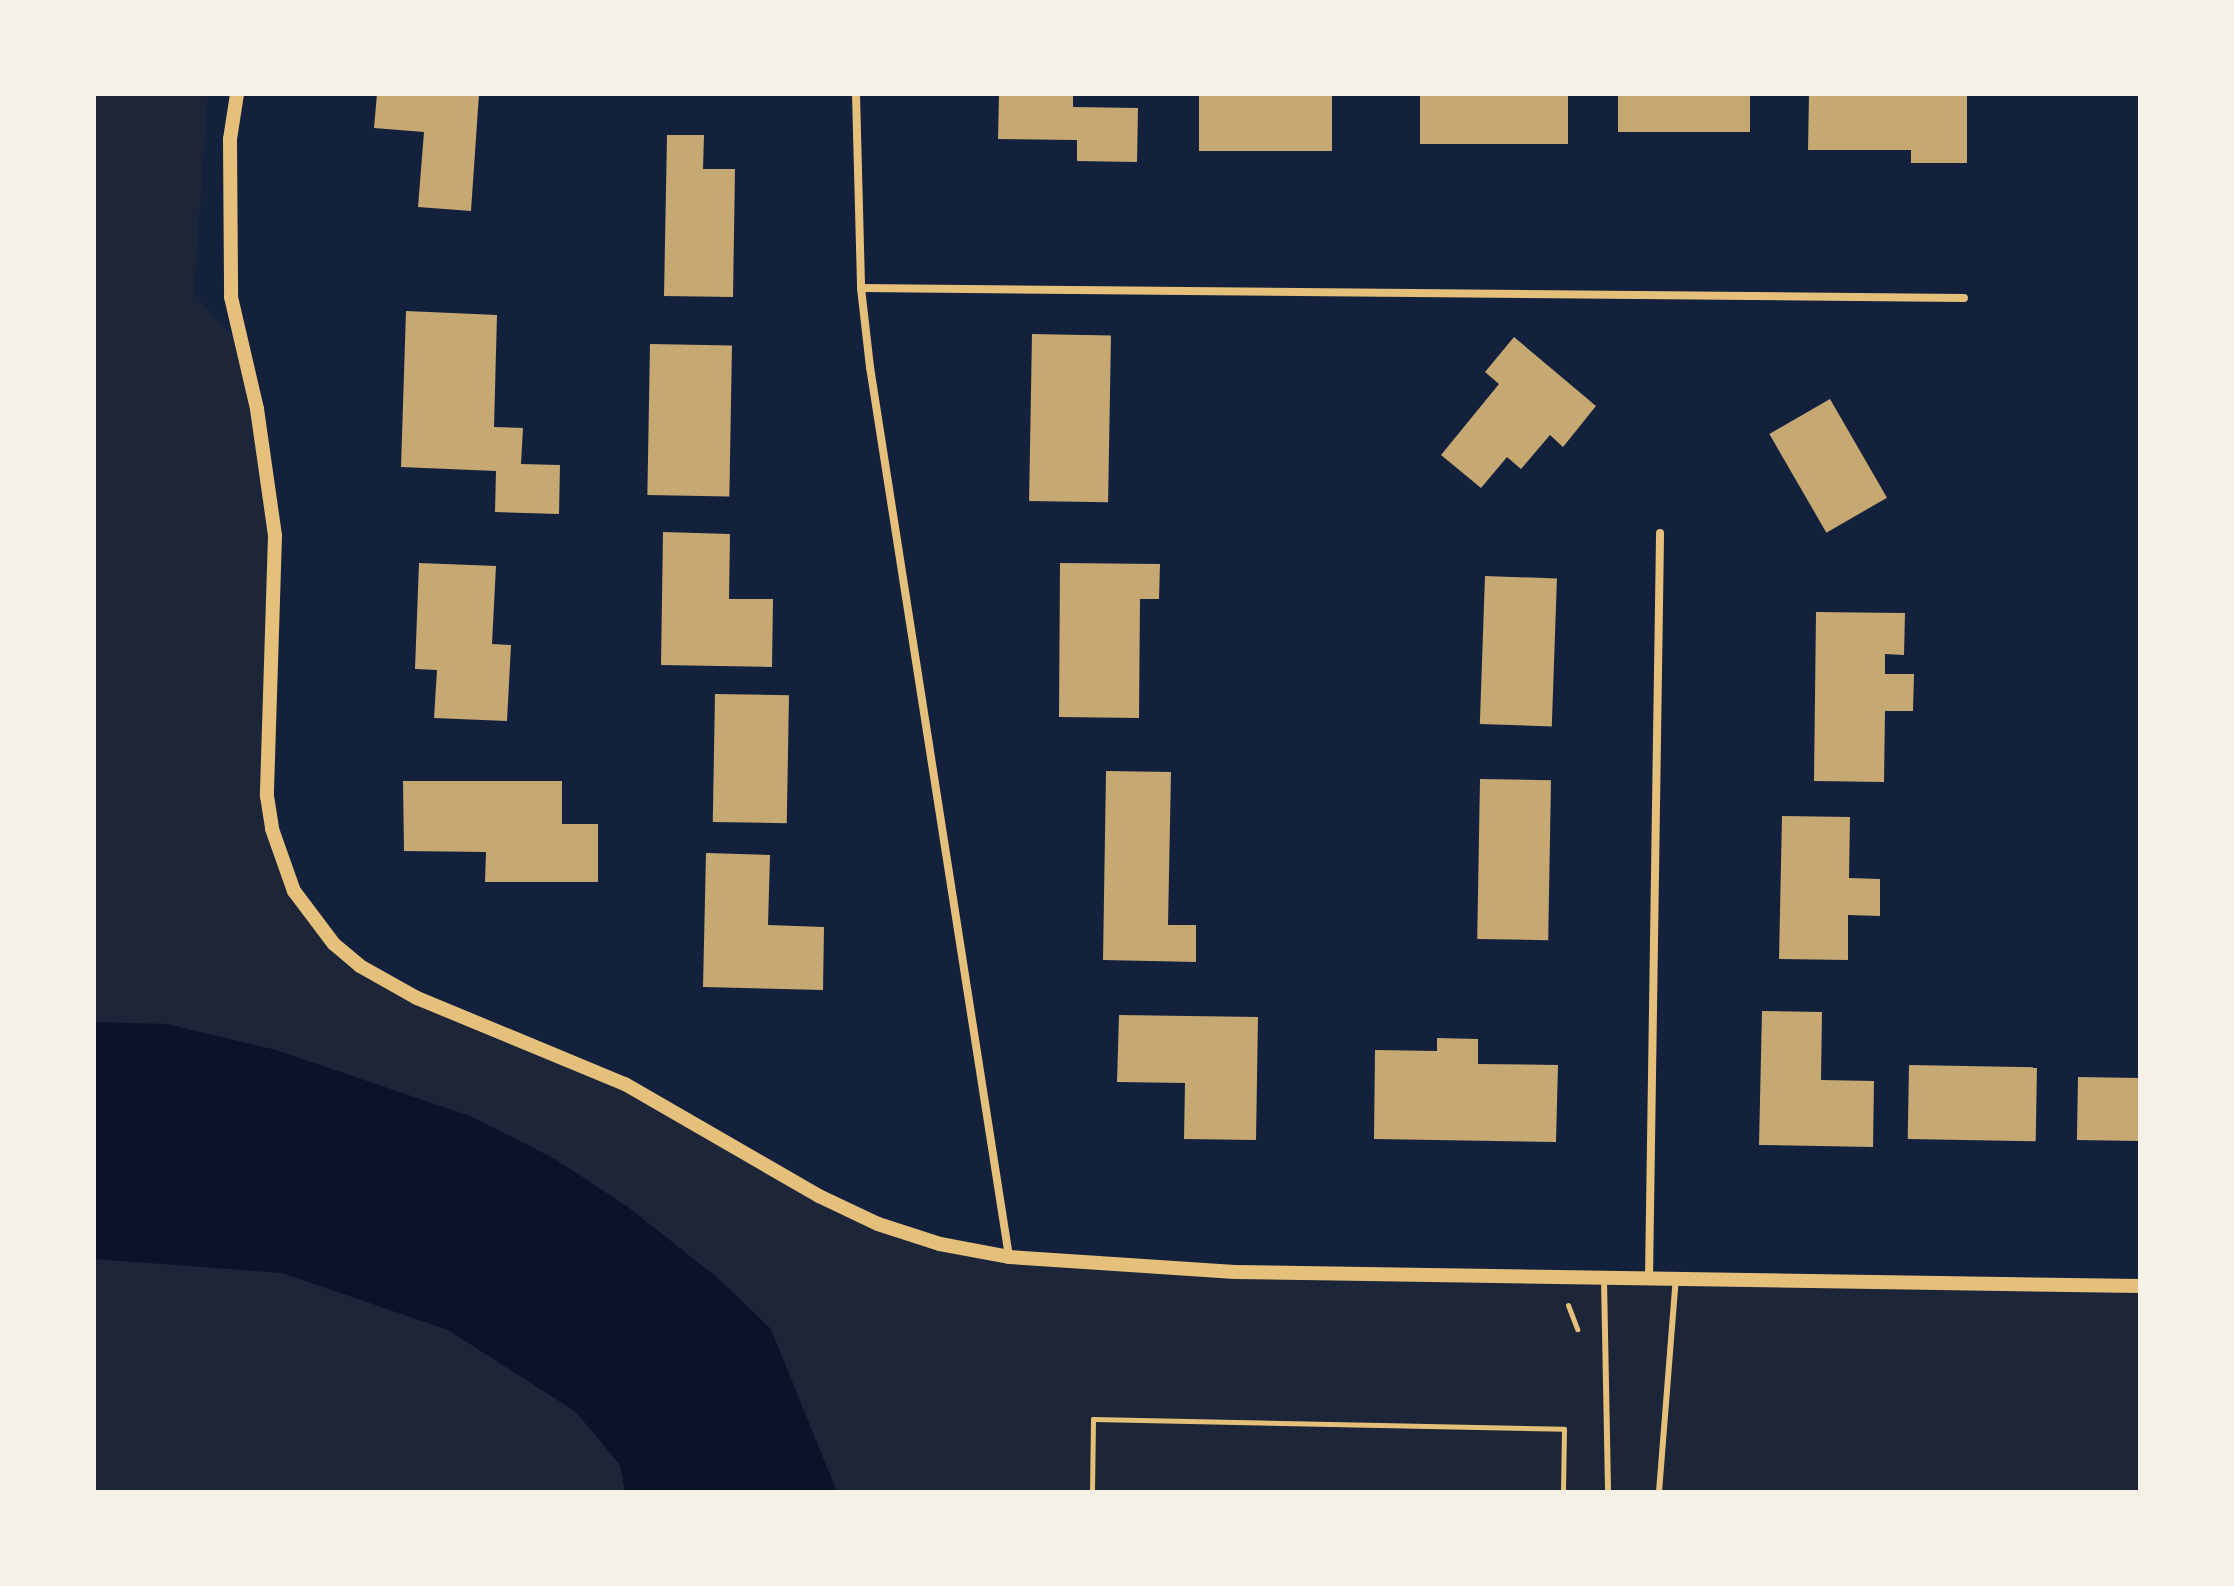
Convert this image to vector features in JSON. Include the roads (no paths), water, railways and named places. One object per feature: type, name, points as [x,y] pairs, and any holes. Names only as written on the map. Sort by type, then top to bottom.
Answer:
[{"type":"street","points":[[237,94],[230,139],[229,266],[275,536],[267,796],[277,850],[294,891],[334,944],[360,966],[417,998],[568,1056],[878,1224],[940,1244],[1009,1257],[1235,1272],[2140,1286]]},
{"type":"street","points":[[856,94],[861,288],[1009,1257]]},
{"type":"street","points":[[861,288],[1964,298]]},
{"type":"street","points":[[1649,1278],[1660,533]]},
{"type":"lane","points":[[1604,1277],[1608,1492]]},
{"type":"lane","points":[[1659,1492],[1676,1278]]}]
